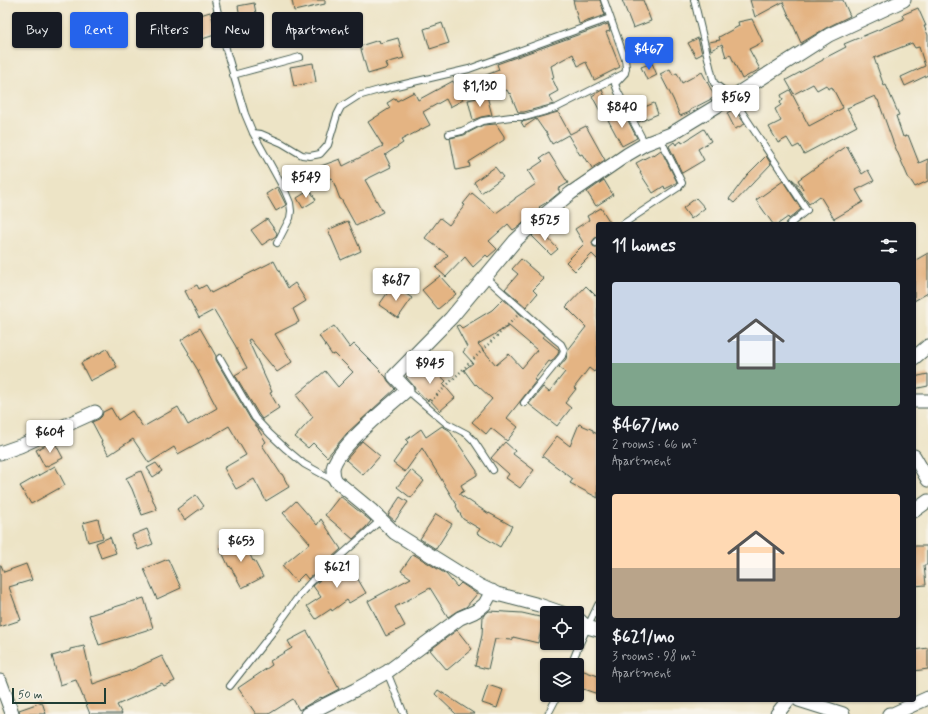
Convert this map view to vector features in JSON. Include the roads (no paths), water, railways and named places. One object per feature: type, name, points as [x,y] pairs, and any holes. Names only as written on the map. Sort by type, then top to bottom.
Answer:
[{"type":"street","points":[[540,606],[480,586],[395,533],[371,510],[336,481],[333,469],[336,461],[350,442],[407,390],[394,376],[451,318],[516,241],[539,219],[571,193],[628,154],[645,144],[671,134],[829,35],[904,0]]},
{"type":"street","points":[[916,356],[928,346]]},
{"type":"street","points":[[916,401],[928,402]]},
{"type":"street","points":[[0,452],[20,446],[94,412]]},
{"type":"street","points":[[916,459],[928,480]]},
{"type":"street","points":[[916,510],[927,504]]},
{"type":"street","points":[[307,714],[387,672],[460,618],[479,609],[485,604],[492,591]]},
{"type":"street","points":[[584,622],[593,628]]},
{"type":"street","points":[[0,681],[12,713]]},
{"type":"street","points":[[889,714],[893,714],[928,698]]},
{"type":"street","points":[[777,714],[786,702]]},
{"type":"street","points":[[805,702],[842,714]]},
{"type":"lane","points":[[215,0],[227,53],[245,114],[253,133],[290,203],[290,218],[277,243]]},
{"type":"lane","points":[[604,0],[625,59],[625,73],[615,84],[645,144]]},
{"type":"lane","points":[[694,0],[714,83],[732,97],[807,210],[792,222]]},
{"type":"lane","points":[[253,133],[261,134],[282,143],[302,155],[310,156],[320,154],[328,145],[341,107],[358,96],[469,69],[610,18]]},
{"type":"lane","points":[[233,75],[300,57]]},
{"type":"lane","points":[[449,134],[462,131],[482,121],[511,117],[525,117],[556,108],[625,73]]},
{"type":"lane","points":[[626,222],[680,187],[682,183],[660,138]]},
{"type":"lane","points":[[485,277],[561,344],[564,350],[562,356],[524,403]]},
{"type":"lane","points":[[220,358],[255,418],[270,434],[304,464],[336,481]]},
{"type":"lane","points":[[407,390],[446,423],[468,434],[493,470]]},
{"type":"lane","points":[[230,686],[275,630],[301,593],[381,520]]},
{"type":"lane","points":[[574,658],[579,645],[593,628],[596,614]]},
{"type":"lane","points":[[387,672],[404,714]]},
{"type":"lane","points":[[548,714],[554,702]]}]
